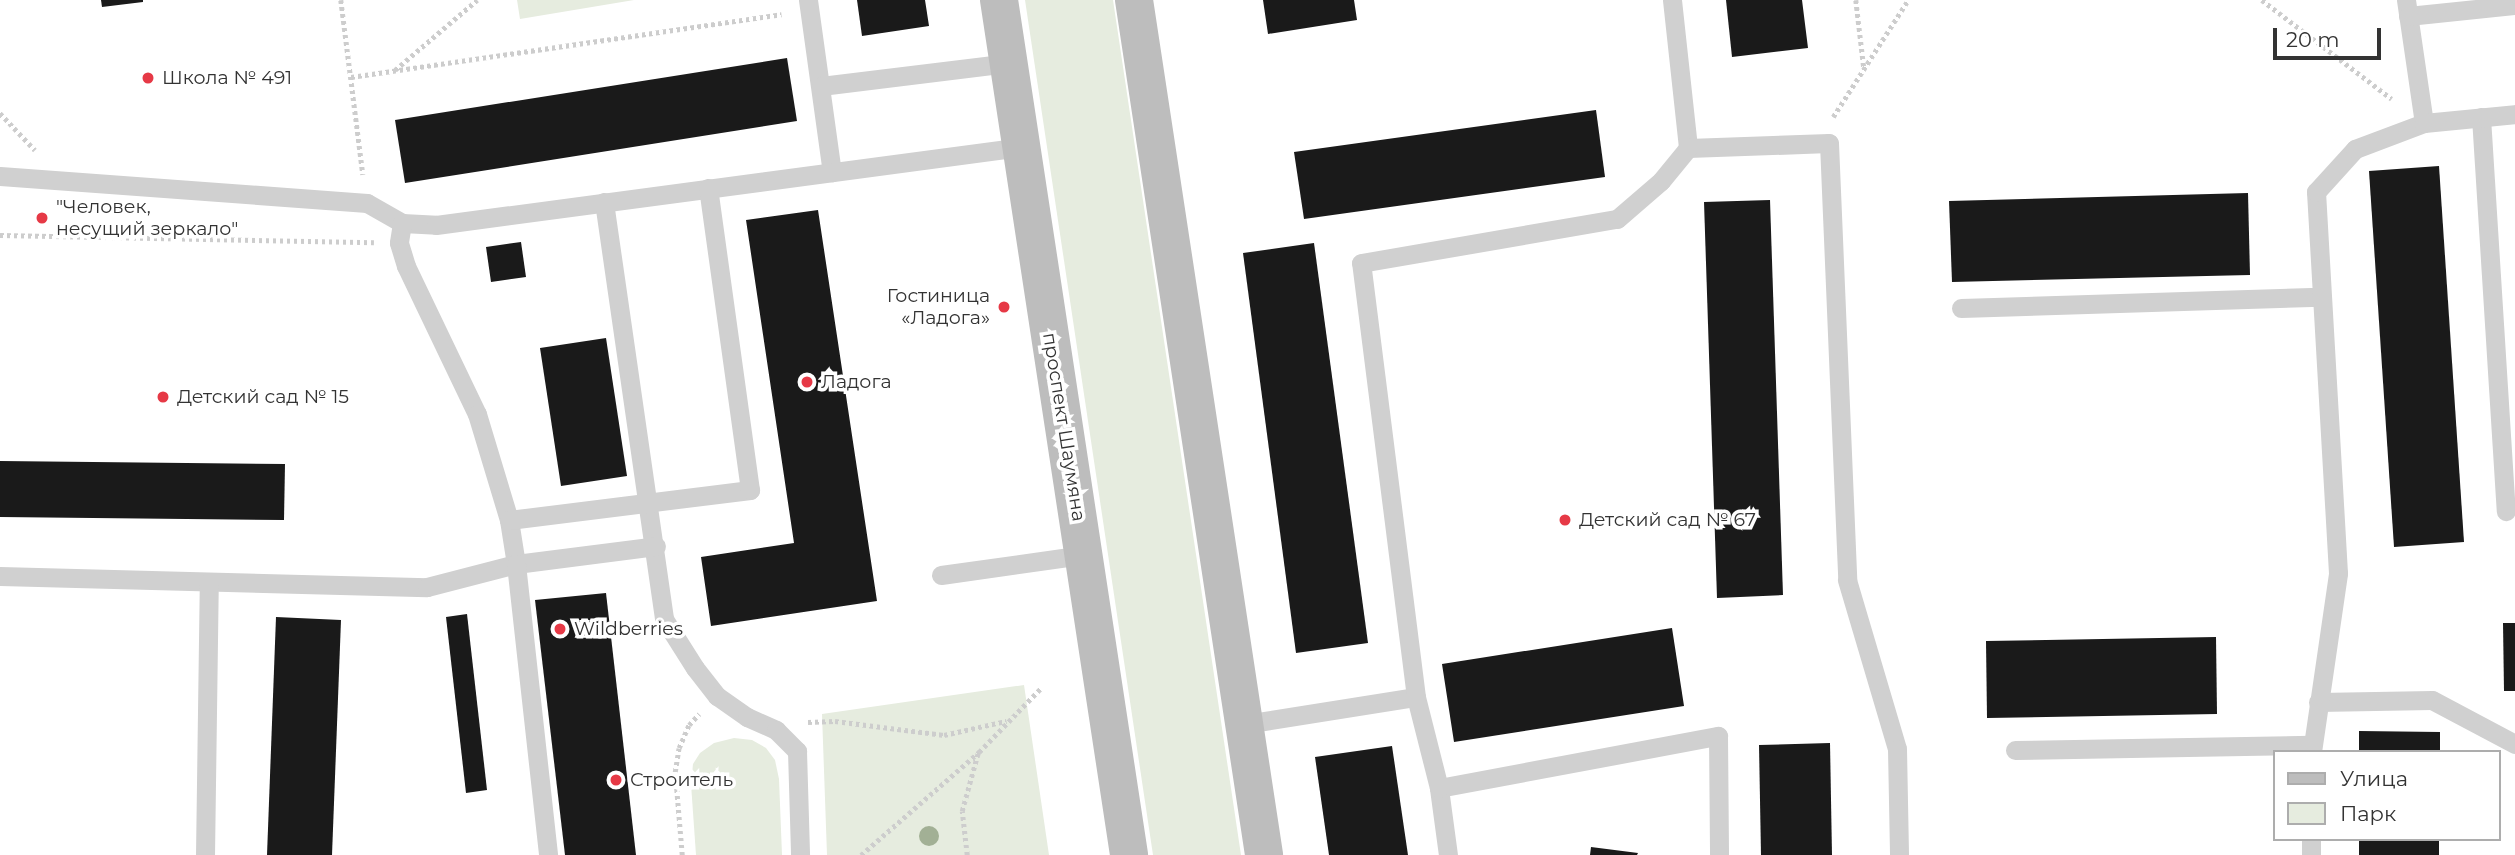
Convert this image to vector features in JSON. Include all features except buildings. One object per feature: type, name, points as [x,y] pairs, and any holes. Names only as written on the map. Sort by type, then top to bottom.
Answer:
[{"type":"street","name":"проспект Шаумяна","points":[[999,0],[1129,855]]},
{"type":"street","points":[[1135,0],[1264,855]]},
{"type":"lane","points":[[1448,855],[1439,788],[1416,697],[1361,263],[1618,219],[1661,181],[1688,148],[1672,0]]},
{"type":"lane","points":[[809,5],[832,172]]},
{"type":"lane","points":[[2424,122],[2407,8],[2515,5]]},
{"type":"lane","points":[[821,86],[1009,63]]},
{"type":"lane","points":[[2015,750],[2312,748],[2338,573],[2316,192],[2355,149],[2424,122],[2515,114]]},
{"type":"lane","points":[[2481,117],[2508,421],[2507,512]]},
{"type":"lane","points":[[1688,148],[1829,143],[1847,580],[1897,749],[1899,855]]},
{"type":"lane","points":[[400,233],[436,225],[1021,147]]},
{"type":"lane","points":[[0,176],[367,203],[400,233],[406,266],[477,414],[509,520],[548,855]]},
{"type":"lane","points":[[509,520],[750,490],[708,188]]},
{"type":"lane","points":[[604,202],[656,546],[664,619],[695,668],[717,696],[747,717],[776,730],[797,751],[800,855]]},
{"type":"lane","points":[[1961,308],[2320,297]]},
{"type":"lane","points":[[0,576],[427,587],[516,564],[656,546]]},
{"type":"lane","points":[[940,575],[1084,555]]},
{"type":"lane","points":[[205,855],[209,582]]},
{"type":"lane","points":[[1245,724],[1416,697]]},
{"type":"lane","points":[[2318,702],[2432,700],[2515,744]]},
{"type":"lane","points":[[1439,788],[1718,736],[1719,855]]},
{"type":"path","points":[[341,0],[367,203]]},
{"type":"path","points":[[394,71],[477,0]]},
{"type":"path","points":[[1856,0],[1864,69]]},
{"type":"path","points":[[1829,143],[1828,125],[1908,0]]},
{"type":"path","points":[[2262,0],[2424,122]]},
{"type":"path","points":[[351,77],[809,5]]},
{"type":"path","points":[[0,235],[400,233]]},
{"type":"path","points":[[861,855],[979,752],[1040,689]]},
{"type":"path","points":[[682,855],[675,772],[678,748],[689,725],[717,696]]},
{"type":"path","points":[[776,730],[802,722],[835,721],[944,735],[1009,720]]},
{"type":"path","points":[[967,855],[962,811],[979,752]]},
{"type":"green space","points":[[517,0],[634,0],[520,19]]},
{"type":"green space","points":[[1025,0],[1113,0],[1241,855],[1153,855]]},
{"type":"green space","points":[[1024,685],[1049,855],[827,855],[822,714]]},
{"type":"green space","points":[[734,738],[752,740],[766,748],[775,760],[779,779],[782,855],[696,855],[691,784],[693,764],[700,753],[714,743]]},
{"type":"place","name":"Школа № 491","points":[[148,78]]},
{"type":"place","name":"\"Человек, несущий зеркало\"","points":[[42,218]]},
{"type":"place","name":"Гостиница «Ладога»","points":[[1004,307]]},
{"type":"place","name":"Ладога","points":[[807,382]]},
{"type":"place","name":"Детский сад № 15","points":[[163,397]]},
{"type":"place","name":"Детский сад № 67","points":[[1565,520]]},
{"type":"place","name":"Wildberries","points":[[560,629]]},
{"type":"place","name":"Строитель","points":[[616,780]]}]
